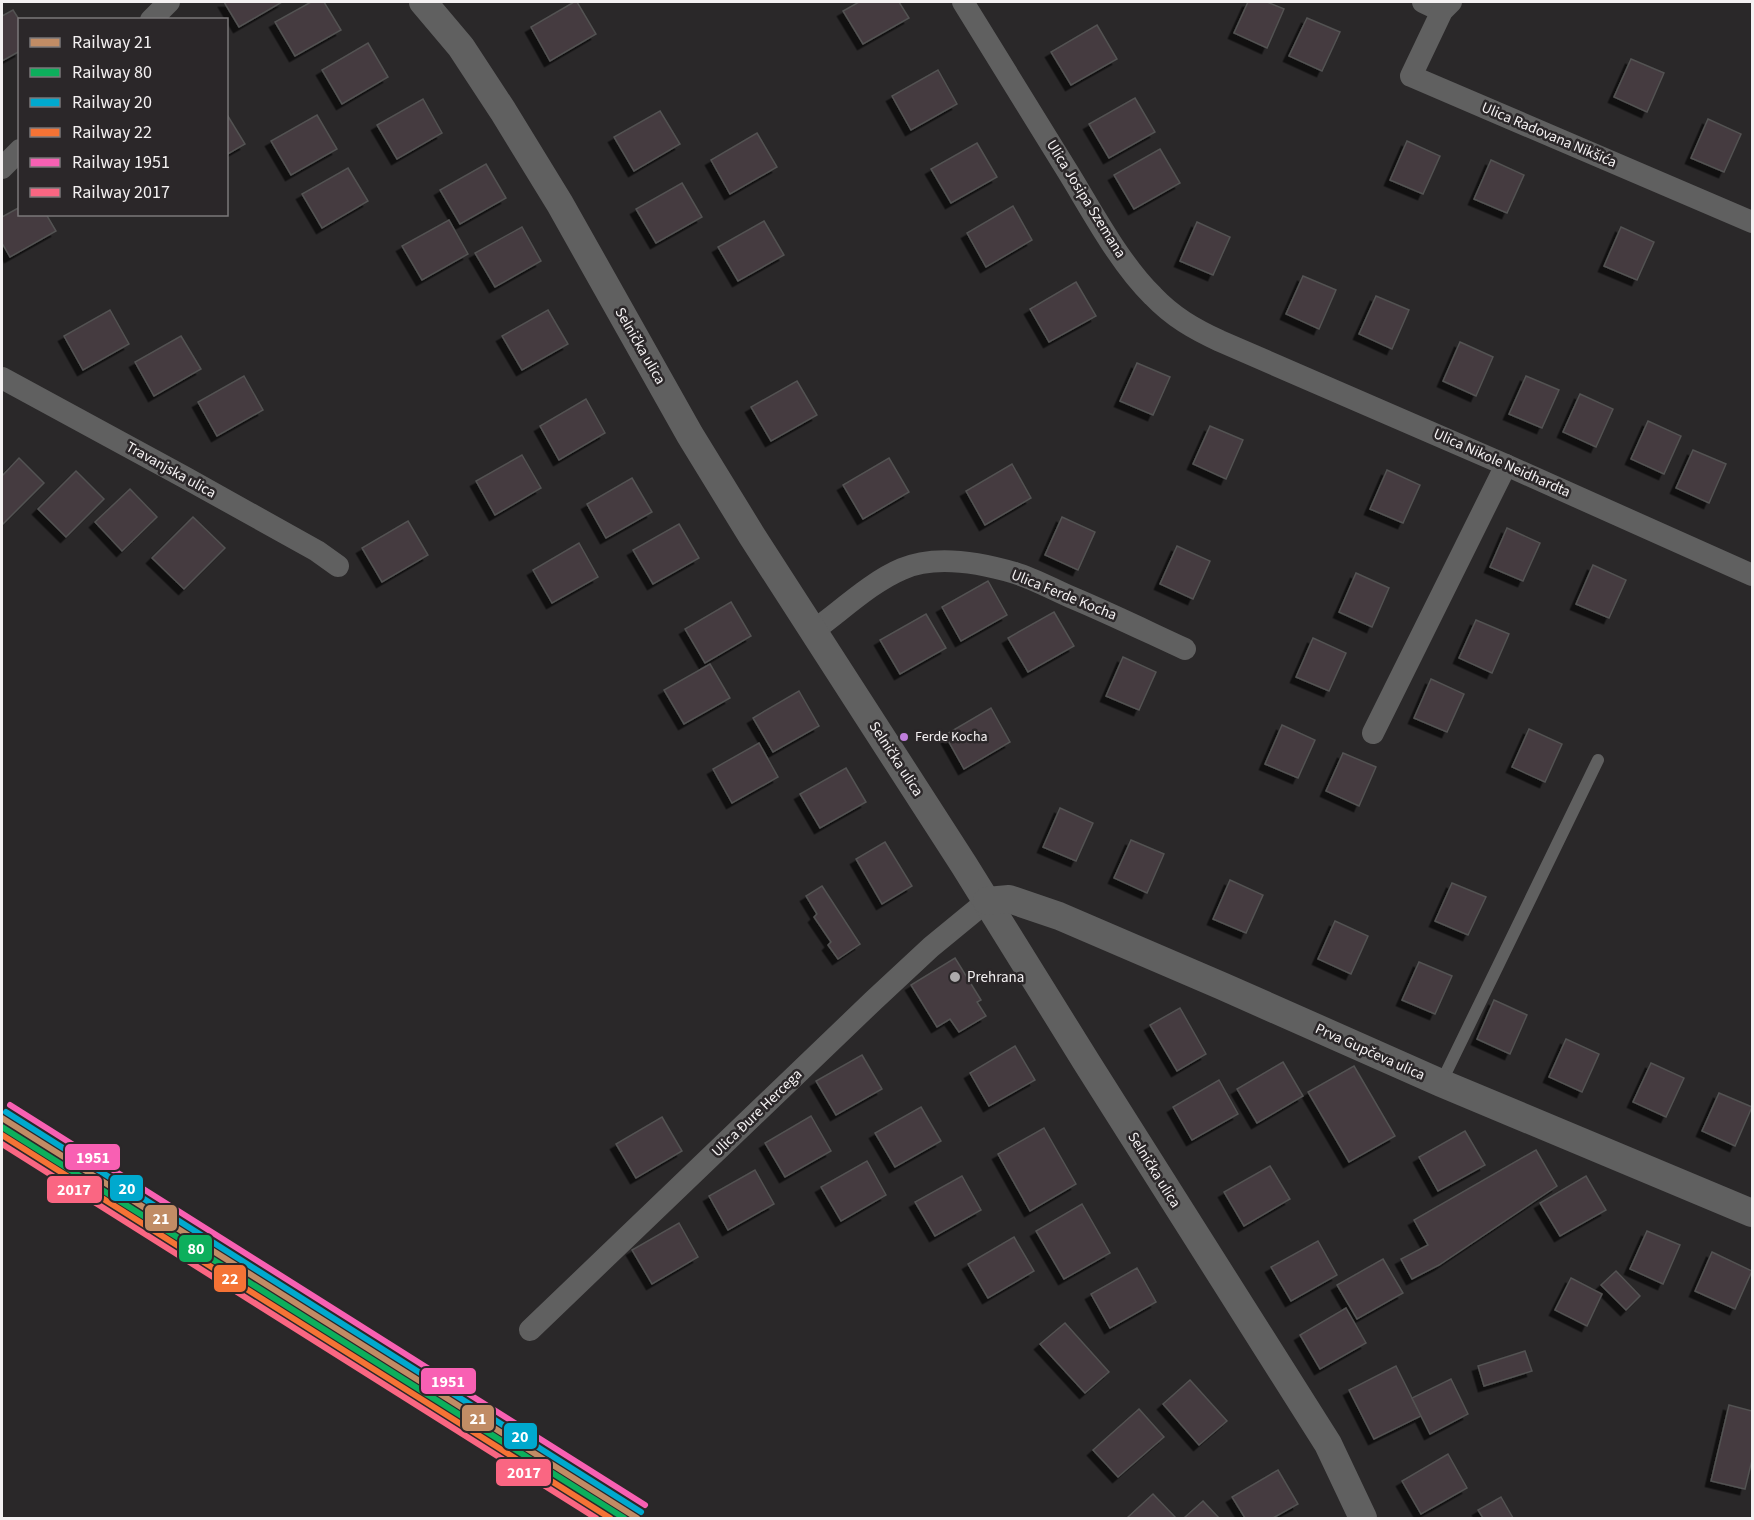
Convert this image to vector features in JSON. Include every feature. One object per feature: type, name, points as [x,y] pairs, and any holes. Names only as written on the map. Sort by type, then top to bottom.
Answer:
[{"type":"street","points":[[153,18],[169,2]]},
{"type":"street","name":"Selnička ulica","points":[[423,2],[461,46],[503,111],[560,204],[690,435],[987,901],[1328,1444],[1364,1518]]},
{"type":"street","name":"Ulica Josipa Szemana","points":[[963,2],[1097,220],[1125,262],[1151,294],[1169,312],[1192,328],[1250,354]]},
{"type":"street","name":"Ulica Radovana Nikšića","points":[[1439,5],[1412,76],[1752,222]]},
{"type":"street","points":[[2,168],[18,152]]},
{"type":"street","name":"Ulica Nikole Neidhardta","points":[[1250,354],[1752,575]]},
{"type":"street","name":"Travanjska ulica","points":[[2,378],[317,551],[338,566]]},
{"type":"street","points":[[1373,733],[1506,465]]},
{"type":"street","name":"Ulica Ferde Kocha","points":[[813,631],[878,582],[904,568],[932,561],[987,566],[1016,574],[1104,611],[1185,649]]},
{"type":"street","name":"Prva Gupčeva ulica","points":[[987,901],[1009,899],[1059,916],[1442,1083],[1752,1213]]},
{"type":"street","name":"Ulica Đure Hercega","points":[[531,1330],[873,1001],[931,947],[987,901]]},
{"type":"lane","points":[[1442,1083],[1598,760]]},
{"type":"building","points":[[224,2],[282,2],[239,27]]},
{"type":"building","points":[[311,2],[324,2],[341,30],[295,56],[275,22]]},
{"type":"building","points":[[577,2],[596,34],[550,61],[531,27]]},
{"type":"building","points":[[859,2],[899,2],[909,18],[863,44],[843,11]]},
{"type":"building","points":[[1248,2],[1267,2],[1284,9],[1267,48],[1234,33]]},
{"type":"building","points":[[13,10],[18,18],[18,52],[2,61],[2,16]]},
{"type":"building","points":[[1307,18],[1340,32],[1322,71],[1289,56]]},
{"type":"building","points":[[1097,25],[1117,59],[1071,85],[1051,52]]},
{"type":"building","points":[[368,43],[388,77],[342,104],[322,70]]},
{"type":"building","points":[[1631,59],[1664,73],[1647,112],[1614,97]]},
{"type":"building","points":[[938,70],[957,104],[911,130],[892,96]]},
{"type":"building","points":[[1135,98],[1155,132],[1109,158],[1089,124]]},
{"type":"building","points":[[423,99],[442,133],[397,159],[377,125]]},
{"type":"building","points":[[660,111],[680,144],[634,171],[614,137]]},
{"type":"building","points":[[317,115],[337,149],[291,175],[271,141]]},
{"type":"building","points":[[228,116],[245,144],[228,154]]},
{"type":"building","points":[[1708,119],[1741,134],[1724,172],[1691,158]]},
{"type":"building","points":[[757,133],[777,167],[730,194],[711,160]]},
{"type":"building","points":[[1407,141],[1440,156],[1423,194],[1390,180]]},
{"type":"building","points":[[977,143],[997,177],[951,203],[931,169]]},
{"type":"building","points":[[1160,149],[1180,183],[1134,209],[1114,175]]},
{"type":"building","points":[[1491,160],[1524,175],[1507,213],[1474,199]]},
{"type":"building","points":[[486,164],[506,198],[460,224],[440,190]]},
{"type":"building","points":[[348,168],[368,201],[322,228],[302,194]]},
{"type":"building","points":[[682,183],[702,217],[656,243],[636,209]]},
{"type":"building","points":[[1013,206],[1032,240],[986,267],[967,233]]},
{"type":"building","points":[[18,208],[18,216],[47,216],[56,231],[10,257],[2,243],[2,217]]},
{"type":"building","points":[[449,220],[468,254],[422,280],[402,246]]},
{"type":"building","points":[[764,221],[784,255],[738,281],[718,247]]},
{"type":"building","points":[[1197,222],[1230,237],[1213,275],[1180,261]]},
{"type":"building","points":[[522,227],[541,261],[495,287],[475,253]]},
{"type":"building","points":[[1621,227],[1654,242],[1637,280],[1604,266]]},
{"type":"building","points":[[1303,276],[1336,290],[1319,329],[1286,314]]},
{"type":"building","points":[[1076,282],[1096,316],[1049,342],[1030,309]]},
{"type":"building","points":[[1376,296],[1409,310],[1392,349],[1359,334]]},
{"type":"building","points":[[110,310],[129,344],[83,370],[64,336]]},
{"type":"building","points":[[548,310],[568,344],[522,370],[502,336]]},
{"type":"building","points":[[181,336],[201,369],[154,396],[135,362]]},
{"type":"building","points":[[1460,342],[1493,357],[1476,396],[1443,381]]},
{"type":"building","points":[[1137,363],[1170,377],[1153,415],[1120,401]]},
{"type":"building","points":[[244,376],[263,410],[217,436],[198,402]]},
{"type":"building","points":[[1526,376],[1559,390],[1542,428],[1509,414]]},
{"type":"building","points":[[797,381],[817,415],[771,441],[751,407]]},
{"type":"building","points":[[1580,394],[1613,409],[1596,447],[1563,432]]},
{"type":"building","points":[[586,399],[605,433],[559,460],[540,426]]},
{"type":"building","points":[[1648,421],[1681,436],[1664,474],[1631,459]]},
{"type":"building","points":[[1210,426],[1243,440],[1226,479],[1193,464]]},
{"type":"building","points":[[1693,450],[1726,464],[1709,503],[1676,488]]},
{"type":"building","points":[[522,455],[541,488],[495,515],[476,481]]},
{"type":"building","points":[[19,458],[44,483],[2,525],[2,476]]},
{"type":"building","points":[[889,458],[909,492],[863,519],[843,485]]},
{"type":"building","points":[[1012,464],[1031,498],[985,525],[966,491]]},
{"type":"building","points":[[1387,470],[1420,485],[1403,523],[1370,509]]},
{"type":"building","points":[[76,471],[104,499],[66,537],[38,509]]},
{"type":"building","points":[[632,478],[652,512],[606,538],[587,504]]},
{"type":"building","points":[[130,489],[157,517],[122,551],[95,522]]},
{"type":"building","points":[[193,517],[225,548],[184,589],[152,558]]},
{"type":"building","points":[[1062,517],[1095,532],[1078,570],[1045,555]]},
{"type":"building","points":[[408,521],[428,555],[382,582],[362,548]]},
{"type":"building","points":[[679,524],[699,558],[653,584],[633,550]]},
{"type":"building","points":[[1507,528],[1540,543],[1523,581],[1490,567]]},
{"type":"building","points":[[579,543],[598,577],[552,603],[533,570]]},
{"type":"building","points":[[1177,546],[1210,561],[1193,599],[1160,584]]},
{"type":"building","points":[[1593,565],[1626,580],[1609,618],[1576,604]]},
{"type":"building","points":[[1356,573],[1389,588],[1372,627],[1339,612]]},
{"type":"building","points":[[988,581],[1007,615],[961,641],[942,607]]},
{"type":"building","points":[[731,602],[751,636],[705,663],[685,629]]},
{"type":"building","points":[[1054,612],[1074,646],[1028,672],[1008,638]]},
{"type":"building","points":[[926,614],[946,648],[900,674],[880,640]]},
{"type":"building","points":[[1476,620],[1509,634],[1492,673],[1459,658]]},
{"type":"building","points":[[1313,638],[1346,653],[1329,691],[1296,677]]},
{"type":"building","points":[[1123,657],[1156,672],[1139,710],[1106,696]]},
{"type":"building","points":[[710,664],[730,698],[684,724],[664,690]]},
{"type":"building","points":[[1431,679],[1464,694],[1447,732],[1414,718]]},
{"type":"building","points":[[799,691],[819,726],[773,752],[753,718]]},
{"type":"building","points":[[991,708],[1010,742],[964,769],[945,735]]},
{"type":"building","points":[[1282,725],[1315,740],[1298,778],[1265,764]]},
{"type":"building","points":[[1529,729],[1562,744],[1545,782],[1512,767]]},
{"type":"building","points":[[759,743],[778,777],[732,803],[713,769]]},
{"type":"building","points":[[1343,753],[1376,767],[1359,806],[1326,791]]},
{"type":"building","points":[[846,768],[866,802],[820,828],[800,794]]},
{"type":"building","points":[[1060,808],[1093,823],[1076,861],[1043,847]]},
{"type":"building","points":[[1131,840],[1164,854],[1147,893],[1114,878]]},
{"type":"building","points":[[885,842],[912,886],[882,904],[856,859]]},
{"type":"building","points":[[1230,880],[1263,895],[1246,933],[1213,919]]},
{"type":"building","points":[[1452,883],[1486,897],[1468,935],[1435,921]]},
{"type":"building","points":[[822,886],[860,944],[838,959],[828,945],[831,942],[814,917],[817,914],[806,896]]},
{"type":"building","points":[[1335,921],[1368,936],[1351,974],[1318,959]]},
{"type":"building","points":[[955,958],[981,1000],[977,1002],[986,1016],[959,1032],[950,1019],[937,1027],[911,985]]},
{"type":"building","points":[[1419,962],[1452,976],[1435,1014],[1402,1000]]},
{"type":"building","points":[[1494,1000],[1527,1015],[1510,1054],[1477,1039]]},
{"type":"building","points":[[1180,1008],[1206,1054],[1177,1071],[1150,1025]]},
{"type":"building","points":[[1566,1039],[1599,1054],[1582,1092],[1549,1077]]},
{"type":"building","points":[[1015,1046],[1035,1080],[989,1106],[970,1073]]},
{"type":"building","points":[[862,1055],[882,1089],[836,1115],[816,1081]]},
{"type":"building","points":[[1283,1062],[1303,1096],[1257,1123],[1237,1089]]},
{"type":"building","points":[[1651,1063],[1684,1078],[1666,1117],[1633,1102]]},
{"type":"building","points":[[1354,1066],[1395,1136],[1349,1162],[1308,1092]]},
{"type":"building","points":[[1219,1080],[1238,1114],[1192,1140],[1173,1107]]},
{"type":"building","points":[[1719,1093],[1752,1107],[1735,1146],[1702,1131]]},
{"type":"building","points":[[921,1107],[941,1141],[895,1167],[875,1133]]},
{"type":"building","points":[[811,1116],[831,1151],[785,1177],[765,1143]]},
{"type":"building","points":[[662,1117],[682,1151],[636,1178],[616,1144]]},
{"type":"building","points":[[1044,1128],[1076,1184],[1030,1211],[998,1154]]},
{"type":"building","points":[[1465,1131],[1485,1165],[1438,1191],[1419,1157]]},
{"type":"building","points":[[1536,1150],[1557,1186],[1439,1265],[1412,1279],[1401,1259],[1428,1245],[1414,1220]]},
{"type":"building","points":[[867,1161],[886,1195],[841,1221],[821,1187]]},
{"type":"building","points":[[1270,1166],[1290,1199],[1244,1226],[1224,1192]]},
{"type":"building","points":[[755,1170],[774,1204],[728,1230],[709,1196]]},
{"type":"building","points":[[962,1176],[981,1210],[935,1236],[915,1202]]},
{"type":"building","points":[[1586,1176],[1606,1210],[1560,1236],[1540,1203]]},
{"type":"building","points":[[1082,1204],[1110,1253],[1064,1279],[1036,1231]]},
{"type":"building","points":[[679,1223],[698,1257],[652,1284],[632,1250]]},
{"type":"building","points":[[1647,1231],[1680,1245],[1663,1284],[1630,1269]]},
{"type":"building","points":[[1014,1237],[1034,1271],[988,1298],[968,1264]]},
{"type":"building","points":[[1318,1241],[1337,1275],[1291,1301],[1271,1267]]},
{"type":"building","points":[[1712,1252],[1752,1271],[1735,1309],[1695,1291]]},
{"type":"building","points":[[1383,1259],[1403,1293],[1357,1319],[1337,1285]]},
{"type":"building","points":[[1137,1268],[1156,1302],[1110,1328],[1091,1294]]},
{"type":"building","points":[[1616,1271],[1640,1296],[1626,1310],[1601,1285]]},
{"type":"building","points":[[1571,1278],[1602,1294],[1587,1326],[1555,1310]]},
{"type":"building","points":[[1346,1308],[1366,1343],[1320,1369],[1300,1335]]},
{"type":"building","points":[[1065,1323],[1109,1372],[1085,1393],[1040,1344]]},
{"type":"building","points":[[1525,1351],[1532,1371],[1484,1386],[1478,1366]]},
{"type":"building","points":[[1396,1366],[1421,1416],[1374,1439],[1349,1390]]},
{"type":"building","points":[[1451,1379],[1468,1414],[1430,1434],[1412,1398]]},
{"type":"building","points":[[1190,1380],[1227,1421],[1199,1445],[1163,1404]]},
{"type":"building","points":[[1729,1405],[1752,1411],[1752,1460],[1745,1489],[1711,1481]]},
{"type":"building","points":[[1139,1409],[1164,1437],[1118,1477],[1093,1450]]},
{"type":"building","points":[[1448,1454],[1467,1488],[1421,1514],[1402,1481]]},
{"type":"building","points":[[1278,1470],[1298,1504],[1273,1518],[1245,1518],[1232,1497]]},
{"type":"building","points":[[1153,1494],[1176,1518],[1127,1518]]},
{"type":"building","points":[[1501,1497],[1513,1518],[1483,1518],[1478,1510]]},
{"type":"building","points":[[1203,1501],[1219,1518],[1184,1518]]},
{"type":"rail line","name":"1951","points":[[10,1105],[645,1505]]},
{"type":"rail line","name":"20","points":[[6,1112],[641,1512]]},
{"type":"rail line","name":"21","points":[[2,1118],[637,1518]]},
{"type":"rail line","name":"80","points":[[2,1127],[624,1518]]},
{"type":"rail line","name":"22","points":[[2,1135],[610,1518]]},
{"type":"rail line","name":"2017","points":[[2,1144],[596,1518]]},
{"type":"place","name":"Ferde Kocha","points":[[904,737]]},
{"type":"place","name":"Prehrana","points":[[955,977]]}]
